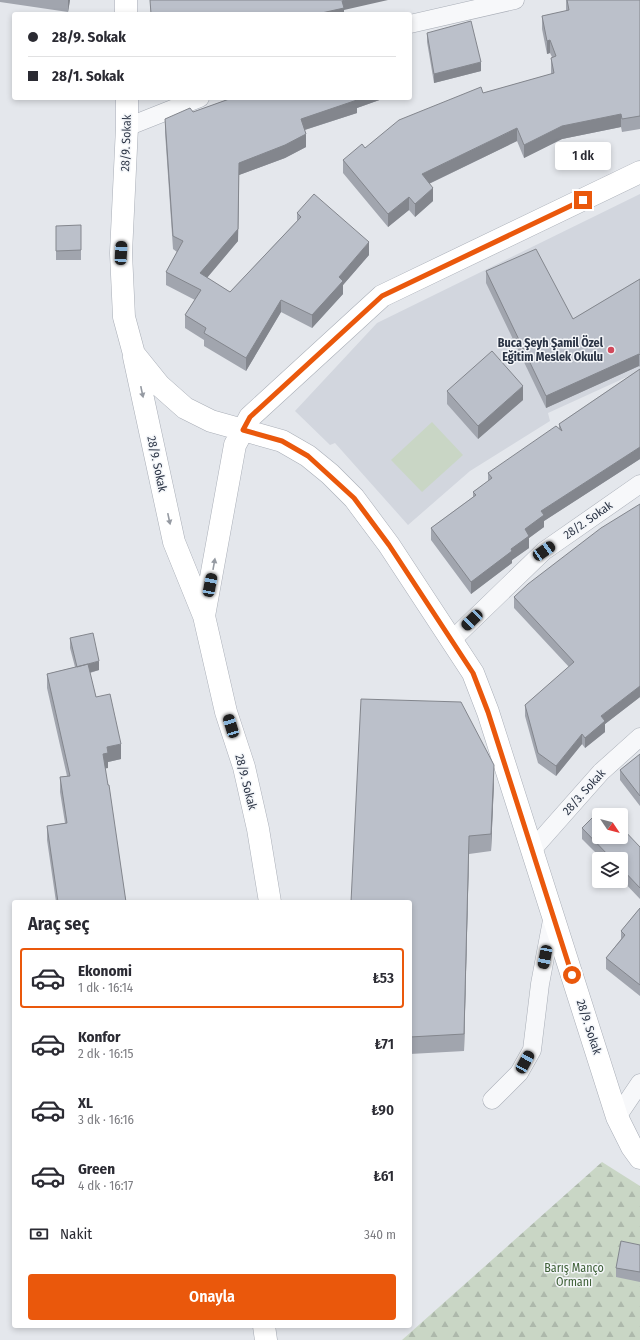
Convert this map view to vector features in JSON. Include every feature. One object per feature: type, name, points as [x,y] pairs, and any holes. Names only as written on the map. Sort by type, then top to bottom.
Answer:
[{"type":"street","points":[[126,0],[126,12]]},
{"type":"street","points":[[412,24],[515,0]]},
{"type":"street","name":"28/9. Sokak","points":[[127,100],[121,253],[124,317],[134,354],[174,542],[204,616],[226,712],[244,767],[258,829],[270,900]]},
{"type":"street","points":[[127,127],[195,100]]},
{"type":"street","points":[[243,430],[250,417],[382,296],[640,172]]},
{"type":"street","name":"28/9. Sokak","points":[[134,354],[159,385],[185,408],[211,421],[282,441],[308,456],[330,474],[354,498],[389,545],[473,673],[488,712],[617,1117],[632,1147],[640,1158]]},
{"type":"street","name":"28/9. Sokak","points":[[204,616],[235,445],[243,430]]},
{"type":"street","name":"28/2. Sokak","points":[[452,640],[544,551],[640,484]]},
{"type":"street","name":"28/3. Sokak","points":[[532,850],[601,772],[640,737]]},
{"type":"street","points":[[492,1100],[519,1074],[532,1050],[540,984],[553,915]]},
{"type":"street","points":[[617,1117],[640,1083]]},
{"type":"street","points":[[264,1328],[266,1340]]},
{"type":"shaded area","points":[[640,194],[640,371],[548,413],[550,421],[470,471],[408,525],[335,443],[330,445],[295,411],[377,323]]},
{"type":"green space","points":[[432,422],[463,455],[422,492],[391,460]]},
{"type":"green space","name":"Barış Manço Ormanı","points":[[602,1162],[640,1186],[640,1340],[402,1340]]},
{"type":"building","points":[[150,0],[345,0],[342,1],[344,8],[326,12],[151,12]]},
{"type":"building","points":[[567,0],[640,0],[640,116],[622,119],[621,114],[562,126],[524,145],[517,128],[422,174],[433,188],[415,204],[409,197],[388,214],[343,160],[362,144],[365,148],[399,120],[481,87],[483,93],[554,73],[551,58],[556,56],[550,40],[547,41],[542,16],[569,10]]},
{"type":"building","points":[[471,21],[481,62],[434,74],[427,33]]},
{"type":"building","points":[[226,100],[357,100],[301,119],[306,134],[285,145],[239,163],[238,229],[200,273],[230,292],[301,217],[297,213],[314,194],[369,242],[339,277],[343,281],[312,315],[281,300],[246,358],[204,333],[206,328],[185,315],[201,290],[166,272],[183,241],[173,236],[165,119],[190,108],[193,112]]},
{"type":"building","points":[[81,225],[81,250],[56,251],[56,226]]},
{"type":"building","points":[[536,249],[573,319],[640,279],[640,355],[639,354],[546,396],[486,271]]},
{"type":"building","points":[[492,351],[523,386],[478,426],[447,391]]},
{"type":"building","points":[[640,369],[640,447],[541,511],[544,515],[525,529],[529,536],[471,582],[431,528],[476,495],[473,492],[492,478],[488,473],[556,426],[562,431],[559,424]]},
{"type":"building","points":[[640,504],[640,686],[601,716],[605,721],[585,738],[582,734],[556,766],[538,753],[525,705],[574,662],[514,597],[528,584],[601,528]]},
{"type":"building","points":[[93,633],[99,661],[77,667],[70,638]]},
{"type":"building","points":[[88,664],[96,697],[110,694],[121,744],[107,747],[108,753],[103,754],[126,900],[58,900],[47,826],[67,823],[60,777],[70,776],[47,674]]},
{"type":"building","points":[[361,699],[461,702],[494,765],[491,834],[469,836],[464,1034],[412,1037],[412,900],[351,900]]},
{"type":"building","points":[[640,754],[640,796],[620,770]]},
{"type":"building","points":[[592,818],[592,838],[582,828]]},
{"type":"building","points":[[628,834],[640,847],[640,888],[628,875],[628,852],[605,852],[597,844],[628,844]]},
{"type":"building","points":[[640,908],[640,985],[606,958],[625,935],[621,931]]},
{"type":"building","points":[[621,1241],[640,1245],[640,1272],[616,1268]]},
{"type":"place","name":"Buca Şeyh Şamil Özel Eğitim Meslek Okulu","points":[[611,350]]},
{"type":"route","points":[[572,975],[488,712],[473,673],[389,545],[354,498],[330,474],[308,456],[282,441],[243,430],[250,417],[382,296],[583,200]]}]
